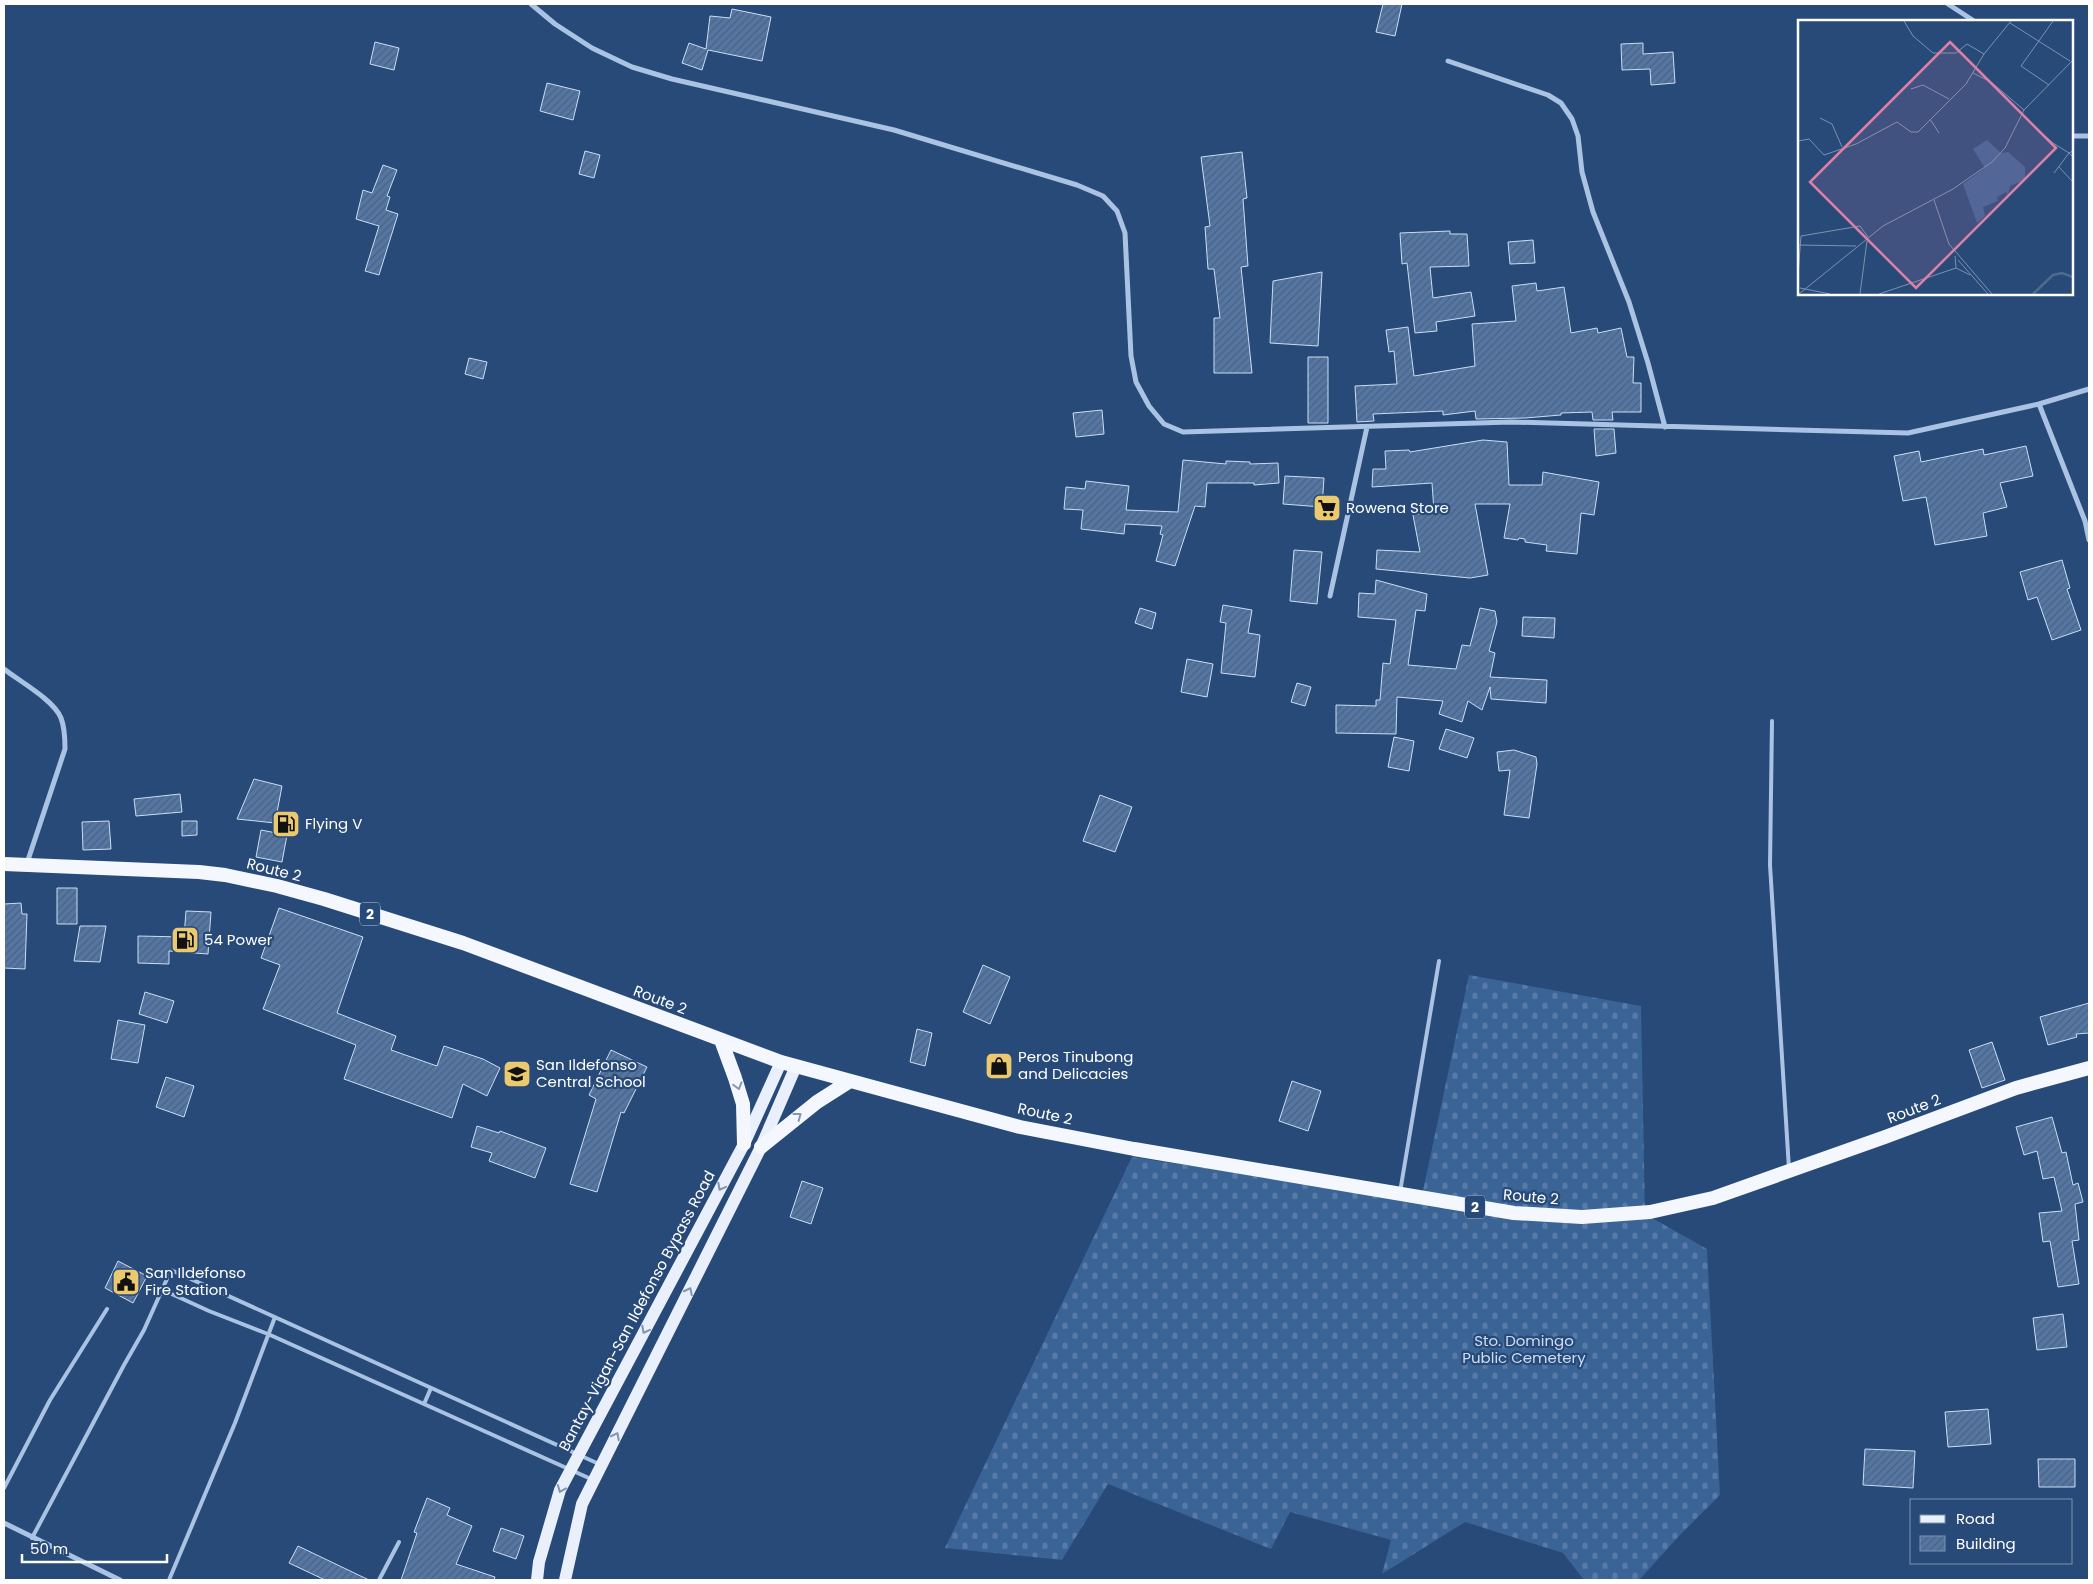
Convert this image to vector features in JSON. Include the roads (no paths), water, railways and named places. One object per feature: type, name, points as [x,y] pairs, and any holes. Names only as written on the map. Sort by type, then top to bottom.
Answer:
[{"type":"highway","name":"Route 2","points":[[4,864],[199,872],[225,875],[276,886],[463,943],[781,1062],[1020,1127],[1134,1149],[1514,1213],[1582,1217],[1650,1212],[1704,1200],[1790,1171],[2016,1088],[2089,1068]]},
{"type":"highway","points":[[720,1040],[735,1078],[742,1104],[744,1144]]},
{"type":"highway","points":[[761,1147],[817,1102],[850,1081]]},
{"type":"main road","name":"Bantay-Vigan-San Ildefonso Bypass Road","points":[[537,1580],[539,1562],[560,1490],[744,1144],[781,1062]]},
{"type":"main road","points":[[565,1580],[582,1504],[761,1147],[796,1066]]},
{"type":"street","points":[[531,4],[555,24],[592,48],[632,67],[672,79],[894,130],[1077,186],[1103,196],[1117,211],[1125,233],[1131,356],[1136,382],[1148,406],[1164,424],[1183,432],[1511,422],[1908,433],[2039,404],[2089,389]]},
{"type":"street","points":[[1948,4],[1972,20]]},
{"type":"street","points":[[1448,61],[1548,95],[1561,104],[1572,119],[1578,136],[1582,172],[1593,212],[1629,302],[1665,427]]},
{"type":"street","points":[[2073,136],[2089,136]]},
{"type":"street","points":[[2039,404],[2085,521],[2089,540]]},
{"type":"street","points":[[1330,596],[1367,427]]},
{"type":"street","points":[[4,670],[49,702],[60,716],[64,732],[65,749],[26,865]]},
{"type":"street","points":[[4,1523],[120,1580]]},
{"type":"lane","points":[[1772,721],[1770,865],[1790,1171]]},
{"type":"lane","points":[[1400,1194],[1439,961]]},
{"type":"lane","points":[[32,1538],[144,1330],[171,1270],[601,1465]]},
{"type":"lane","points":[[163,1290],[209,1311],[268,1334],[594,1481]]},
{"type":"lane","points":[[4,1488],[50,1400],[107,1309]]},
{"type":"lane","points":[[169,1580],[235,1423],[275,1317]]},
{"type":"lane","points":[[424,1404],[430,1388]]},
{"type":"lane","points":[[379,1580],[399,1542]]},
{"type":"place","name":"Rowena Store","points":[[1327,508]]},
{"type":"place","name":"Flying V","points":[[286,824]]},
{"type":"place","name":"54 Power","points":[[185,940]]},
{"type":"place","name":"Peros Tinubong and Delicacies","points":[[999,1066]]},
{"type":"place","name":"San Ildefonso Central School","points":[[517,1074]]},
{"type":"place","name":"San Ildefonso Fire Station","points":[[126,1282]]},
{"type":"park label","name":"Sto. Domingo Public Cemetery","points":[[1524,1350]]}]
